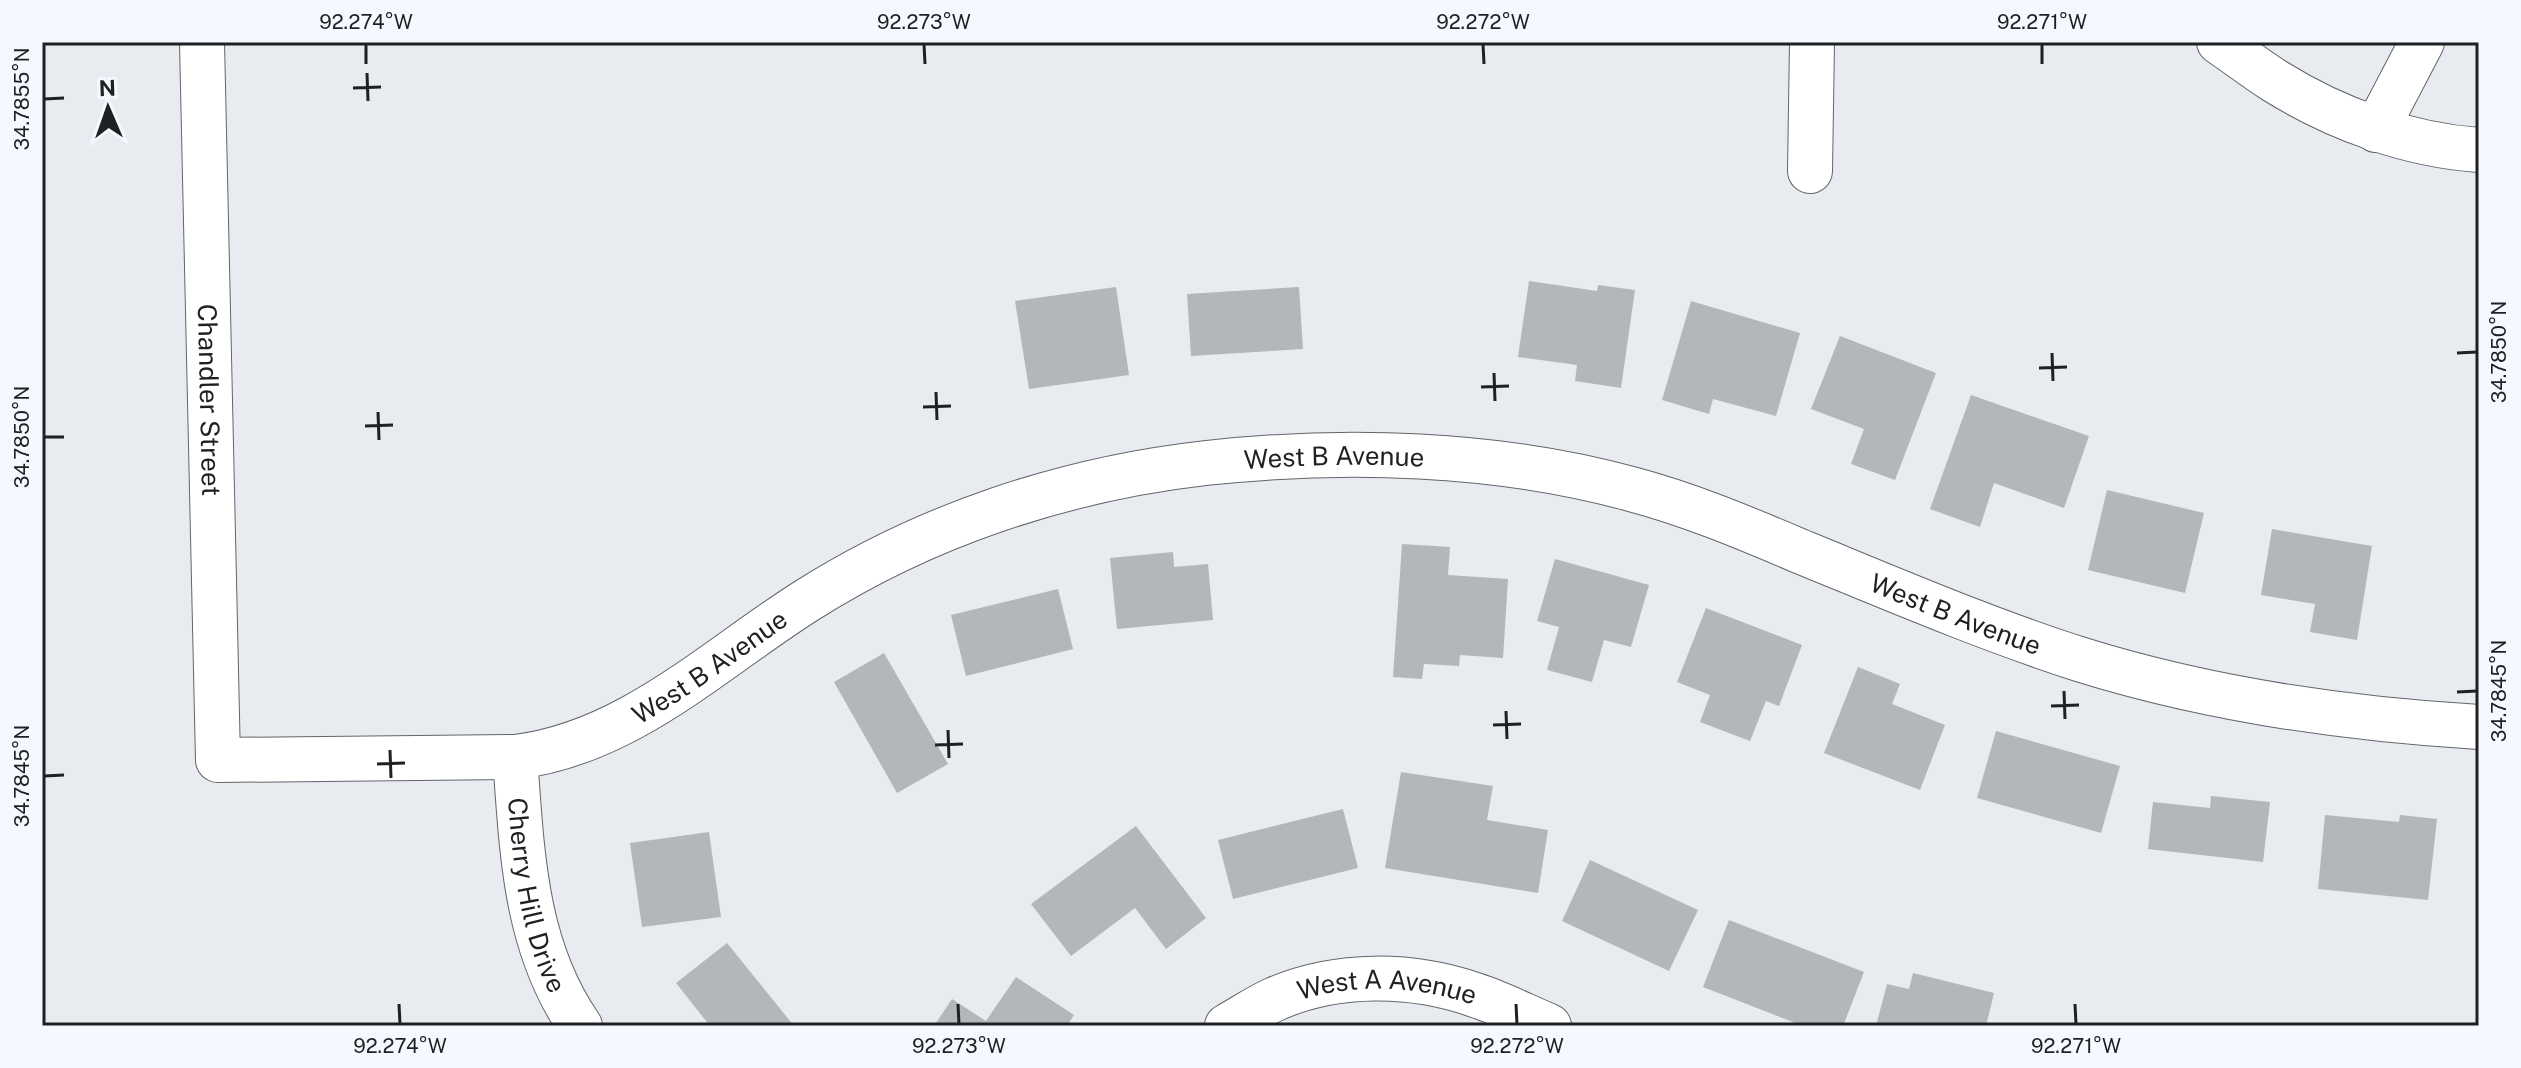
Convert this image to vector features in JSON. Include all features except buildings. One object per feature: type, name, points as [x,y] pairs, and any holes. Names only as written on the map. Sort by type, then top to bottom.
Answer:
[{"type":"street","name":"Chandler Street","points":[[202,42],[218,760]]},
{"type":"street","points":[[1810,171],[1812,42]]},
{"type":"street","points":[[2219,42],[2276,82],[2376,130],[2479,150]]},
{"type":"street","points":[[2376,130],[2422,42]]},
{"type":"street","name":"West B Avenue","points":[[218,760],[515,757],[576,743],[632,719],[808,599],[908,545],[1005,506],[1097,480],[1190,465],[1329,455],[1450,459],[1560,473],[1631,489],[1713,515],[1960,616],[2079,659],[2165,683],[2289,709],[2384,721],[2479,727]]},
{"type":"street","name":"Cherry Hill Drive","points":[[515,757],[525,884],[540,945],[559,989],[580,1026]]},
{"type":"street","name":"West A Avenue","points":[[1227,1026],[1274,999],[1309,988],[1353,979],[1406,979],[1474,994],[1549,1026]]}]
